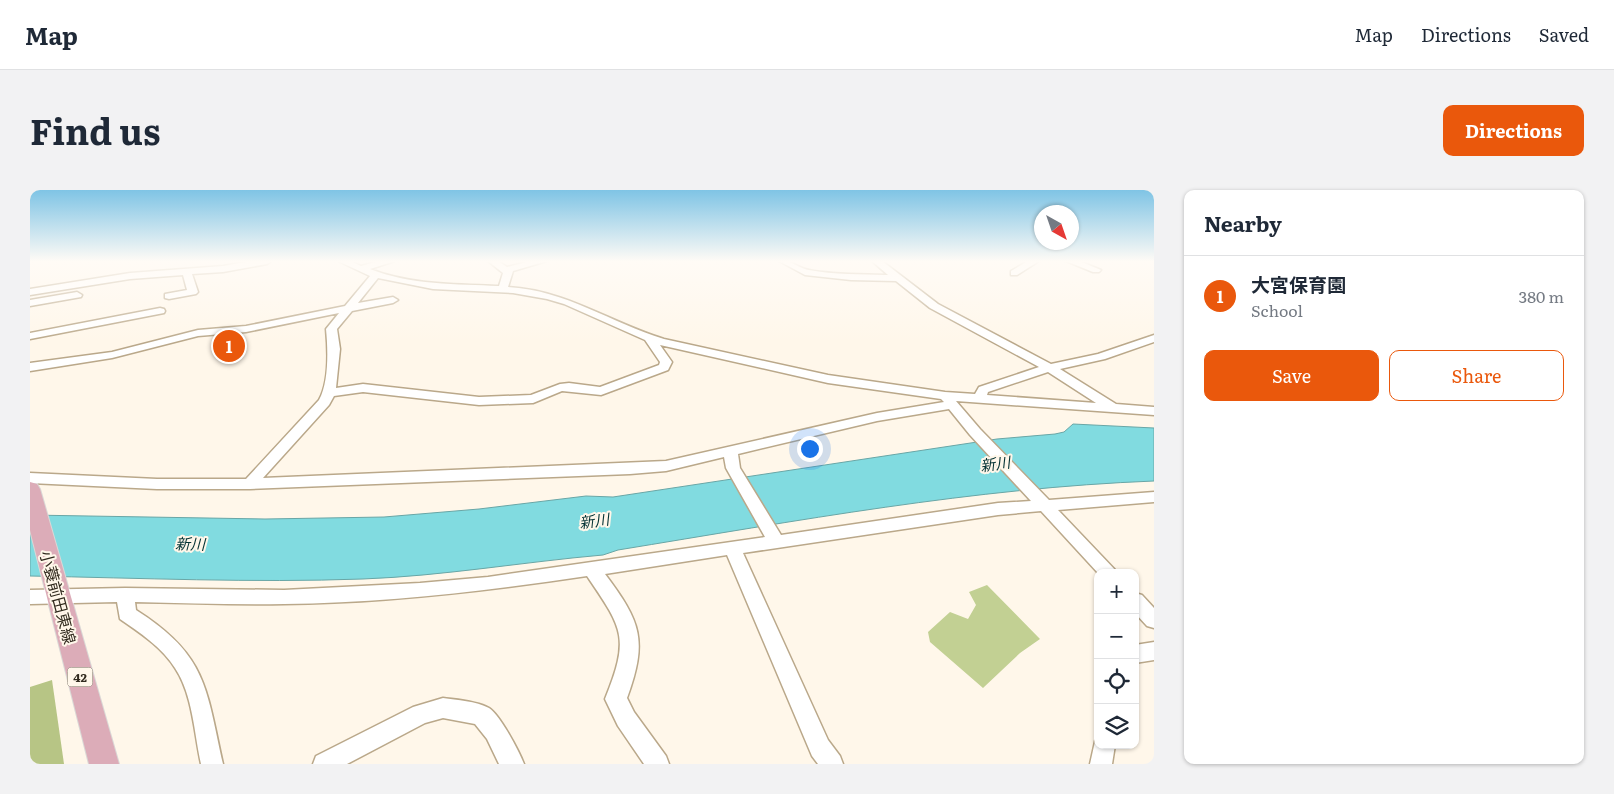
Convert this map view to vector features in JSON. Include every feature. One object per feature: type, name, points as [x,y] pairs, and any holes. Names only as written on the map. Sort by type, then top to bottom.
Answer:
[{"type":"main road","name":"小蓑前田東線","points":[[31,488],[104,764]]},
{"type":"street","points":[[30,292],[56,288]]},
{"type":"street","points":[[64,297],[67,288]]},
{"type":"street","points":[[169,296],[192,292],[191,288]]},
{"type":"street","points":[[250,484],[324,402],[329,393],[334,350],[331,328],[365,288]]},
{"type":"street","points":[[464,288],[530,292],[568,302],[649,338],[684,348],[745,359],[828,378],[922,393],[949,400],[975,432],[1105,569]]},
{"type":"street","points":[[909,288],[923,299],[1049,368],[1114,409]]},
{"type":"street","points":[[30,303],[88,293]]},
{"type":"street","points":[[30,367],[112,356],[198,333],[246,329],[294,318],[393,300]]},
{"type":"street","points":[[30,336],[160,311]]},
{"type":"street","points":[[329,393],[363,388],[479,401],[533,399],[560,388],[569,387],[601,391],[659,371],[664,367],[666,362],[649,338]]},
{"type":"street","points":[[980,397],[983,390],[1049,368],[1100,357],[1154,338]]},
{"type":"street","points":[[1141,343],[1154,349]]},
{"type":"street","points":[[31,488],[157,484],[250,484],[666,466],[949,400],[980,397],[1154,411]]},
{"type":"street","points":[[730,451],[733,468],[775,538]]},
{"type":"street","points":[[30,597],[58,594],[284,597],[420,590],[488,584],[732,548],[775,538],[1042,503],[1154,497]]},
{"type":"street","points":[[732,548],[820,748],[832,764]]},
{"type":"street","points":[[590,568],[615,602],[629,632],[627,669],[616,699],[626,719],[658,764]]},
{"type":"street","points":[[124,595],[127,614],[158,635],[183,662],[194,686],[212,764]]},
{"type":"street","points":[[1139,604],[1154,620]]},
{"type":"street","points":[[1139,653],[1154,650]]},
{"type":"street","points":[[324,764],[421,714],[443,708],[482,716],[495,730],[508,758],[513,764]]},
{"type":"street","points":[[1100,764],[1103,749]]},
{"type":"green space","points":[[987,585],[1040,639],[1020,653],[983,688],[930,642],[928,632],[950,612],[968,619],[976,605],[969,592]]},
{"type":"green space","points":[[52,680],[64,764],[30,764],[30,687]]},
{"type":"water","name":"新川","points":[[1073,424],[1154,428],[1154,481],[1087,485],[952,498],[752,528],[618,550],[603,555],[423,575],[363,579],[280,580],[30,576],[30,515],[265,519],[384,517],[479,509],[586,496],[613,497],[997,439],[1055,434],[1064,432]]},
{"type":"place","name":"大宮保育園","points":[[229,346]]}]
